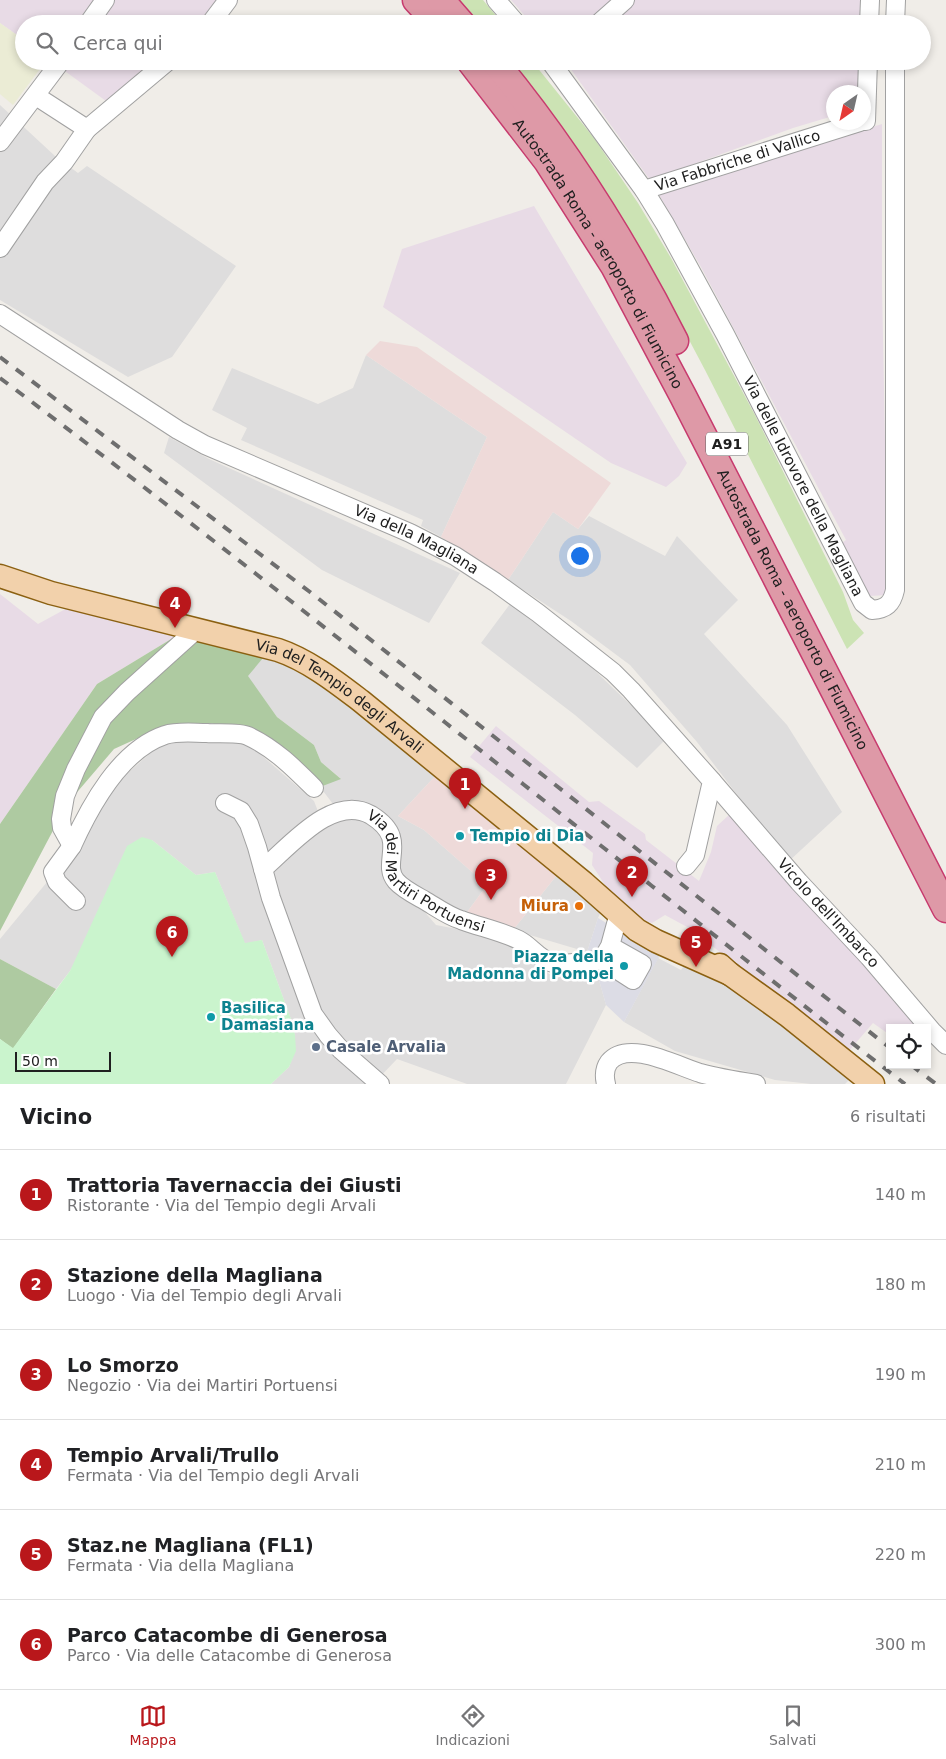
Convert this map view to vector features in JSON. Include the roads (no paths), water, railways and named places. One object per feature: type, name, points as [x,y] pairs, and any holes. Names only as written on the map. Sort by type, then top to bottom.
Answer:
[{"type":"highway","points":[[416,0],[430,15]]},
{"type":"highway","points":[[441,0],[454,15]]},
{"type":"highway","name":"Autostrada Roma - aeroporto di Fiumicino","points":[[477,70],[546,161],[614,266],[946,910]]},
{"type":"highway","name":"Autostrada Roma - aeroporto di Fiumicino","points":[[501,70],[557,144],[597,203],[637,268],[946,872]]},
{"type":"main road","name":"Via del Tempio degli Arvali","points":[[0,576],[51,593],[284,652],[338,683],[622,916]]},
{"type":"main road","points":[[622,916],[685,940],[707,954],[730,974],[777,1007],[873,1084]]},
{"type":"street","points":[[94,15],[105,0]]},
{"type":"street","points":[[217,15],[228,0]]},
{"type":"street","points":[[496,0],[509,15]]},
{"type":"street","points":[[608,15],[625,0]]},
{"type":"street","points":[[869,15],[870,0]]},
{"type":"street","points":[[895,15],[896,0]]},
{"type":"street","points":[[0,142],[54,70]]},
{"type":"street","points":[[0,248],[45,182],[64,162],[87,129],[157,70]]},
{"type":"street","name":"Via delle Idrovore della Magliana","points":[[558,70],[644,190],[665,224],[725,334],[863,602],[872,610],[883,608],[892,601],[895,590],[895,70]]},
{"type":"street","points":[[867,85],[868,70]]},
{"type":"street","points":[[36,96],[87,129]]},
{"type":"street","name":"Via Fabbriche di Vallico","points":[[644,190],[835,130]]},
{"type":"street","name":"Via della Magliana","points":[[0,314],[178,430],[205,445],[410,533],[455,556],[495,582],[613,672],[712,781]]},
{"type":"street","points":[[72,846],[62,828],[61,820],[65,796],[76,769],[103,717],[127,692],[197,629]]},
{"type":"street","points":[[76,901],[57,882],[54,872],[57,865],[72,846],[81,825],[110,779],[140,748],[165,735],[181,733],[247,736],[285,759],[314,788]]},
{"type":"street","points":[[686,866],[695,855],[712,781]]},
{"type":"street","name":"Vicolo dell'Imbarco","points":[[712,781],[799,882],[869,957],[946,1045]]},
{"type":"street","points":[[226,803],[238,808],[245,818],[257,847],[271,898],[313,1014],[341,1050],[380,1084]]},
{"type":"street","name":"Via dei Martiri Portuensi","points":[[263,868],[316,822],[351,808],[378,819],[386,828],[391,837],[393,850],[390,862],[391,872],[396,881],[417,896],[459,920],[519,940],[547,961],[559,964],[606,953],[622,916]]},
{"type":"street","points":[[606,1084],[606,1069],[610,1061],[618,1056],[631,1053],[646,1054],[715,1077],[756,1084]]},
{"type":"railway","points":[[0,357],[310,592],[886,1045]]},
{"type":"railway","points":[[0,378],[341,640],[905,1084]]},
{"type":"railway","points":[[916,1069],[936,1084]]},
{"type":"place","name":"Tempio Arvali/Trullo","points":[[175,628]]},
{"type":"place","name":"Trattoria Tavernaccia dei Giusti","points":[[465,809]]},
{"type":"place","name":"Tempio di Dia","points":[[460,836]]},
{"type":"place","name":"Stazione della Magliana","points":[[632,897]]},
{"type":"place","name":"Lo Smorzo","points":[[491,900]]},
{"type":"place","name":"Miura","points":[[579,906]]},
{"type":"place","name":"Parco Catacombe di Generosa","points":[[172,957]]},
{"type":"place","name":"Piazza della Madonna di Pompei","points":[[624,966]]},
{"type":"place","name":"Staz.ne Magliana (FL1)","points":[[696,967]]},
{"type":"place","name":"Basilica Damasiana","points":[[211,1017]]},
{"type":"place","name":"Casale Arvalia","points":[[316,1047]]}]
